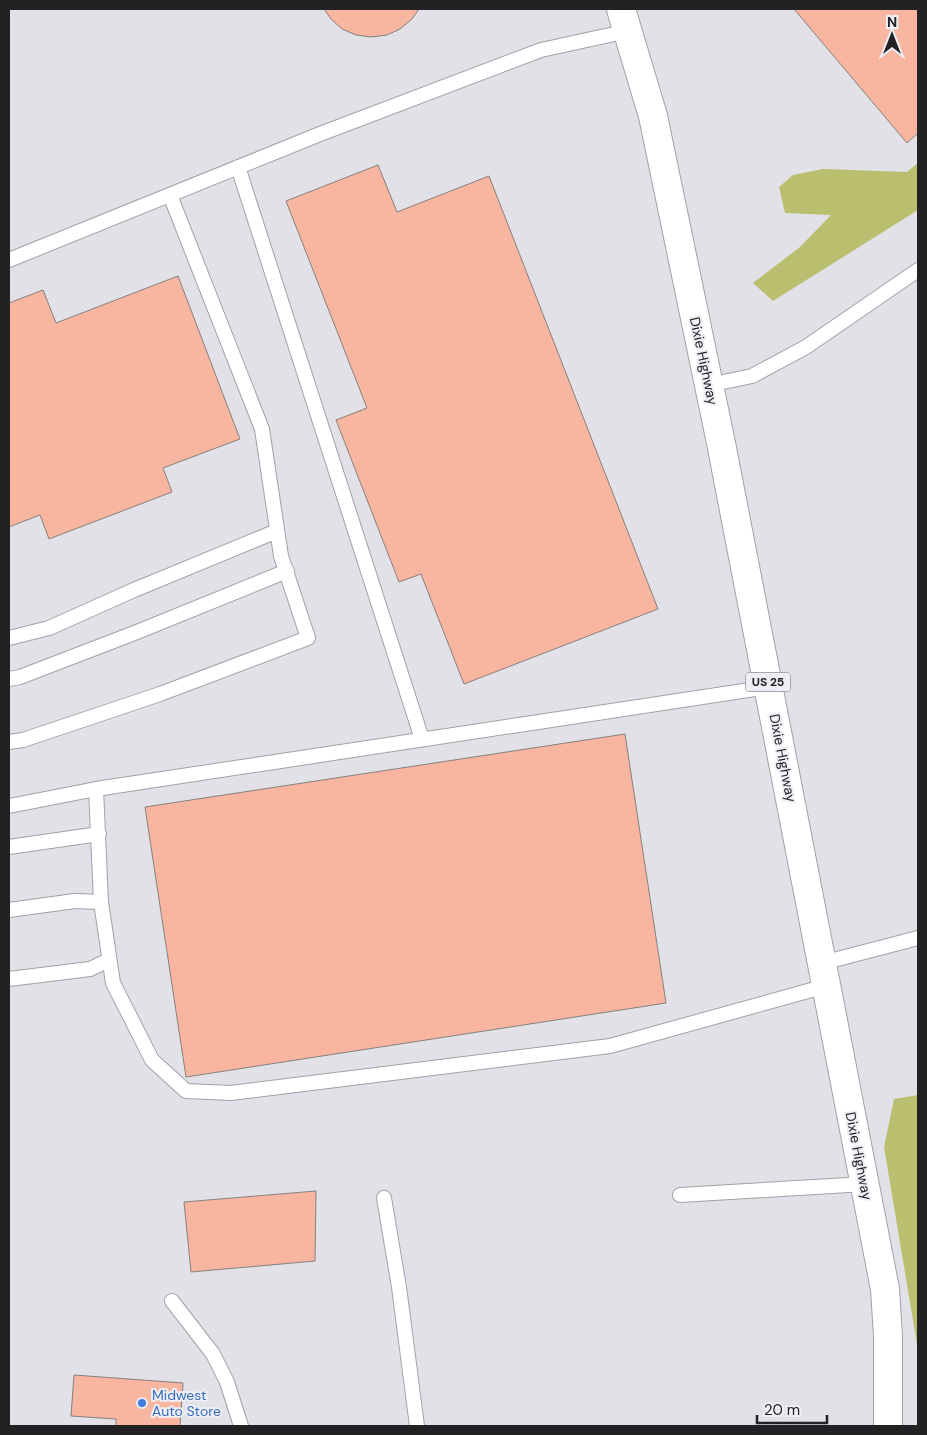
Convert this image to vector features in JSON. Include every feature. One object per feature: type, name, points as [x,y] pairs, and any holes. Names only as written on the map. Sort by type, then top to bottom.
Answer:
[{"type":"main road","name":"Dixie Highway","points":[[624,20],[653,116],[709,385],[885,1289],[888,1336],[888,1426]]},
{"type":"lane","points":[[9,260],[320,134],[624,20]]},
{"type":"lane","points":[[238,167],[422,739]]},
{"type":"lane","points":[[9,742],[23,740],[160,694],[308,638],[281,556],[262,429],[170,195]]},
{"type":"lane","points":[[709,385],[752,376],[806,346],[918,270]]},
{"type":"lane","points":[[9,638],[49,628],[134,590],[278,531]]},
{"type":"lane","points":[[9,679],[20,678],[286,571]]},
{"type":"lane","points":[[9,806],[96,789],[769,687]]},
{"type":"lane","points":[[96,789],[101,902],[113,983],[152,1060],[186,1091],[231,1093],[610,1046],[824,975],[918,938]]},
{"type":"lane","points":[[9,847],[99,834]]},
{"type":"lane","points":[[9,910],[75,901],[101,902]]},
{"type":"lane","points":[[9,979],[90,968],[110,960]]},
{"type":"lane","points":[[680,1195],[865,1184]]},
{"type":"lane","points":[[384,1198],[399,1287],[417,1426]]},
{"type":"lane","points":[[172,1301],[213,1354],[227,1382],[241,1426]]},
{"type":"green space","points":[[918,163],[918,210],[773,301],[753,283],[800,247],[831,215],[785,213],[779,187],[793,175],[823,169],[907,172]]},
{"type":"green space","points":[[918,1095],[918,1350],[884,1147],[894,1099]]},
{"type":"building","points":[[324,9],[419,9],[412,19],[400,29],[387,35],[371,37],[356,35],[342,29]]},
{"type":"building","points":[[794,9],[918,9],[918,133],[907,143]]},
{"type":"building","points":[[378,165],[397,212],[489,176],[658,609],[464,684],[421,574],[399,582],[336,420],[367,408],[286,201]]},
{"type":"building","points":[[178,276],[240,439],[163,468],[172,492],[49,539],[40,515],[9,527],[9,303],[43,290],[56,323]]},
{"type":"building","points":[[625,734],[666,1003],[186,1077],[145,807]]},
{"type":"building","points":[[316,1191],[315,1261],[191,1272],[184,1202]]},
{"type":"building","points":[[74,1375],[183,1383],[180,1426],[116,1426],[116,1419],[71,1416]]},
{"type":"place","name":"Midwest Auto Store","points":[[142,1403]]}]
